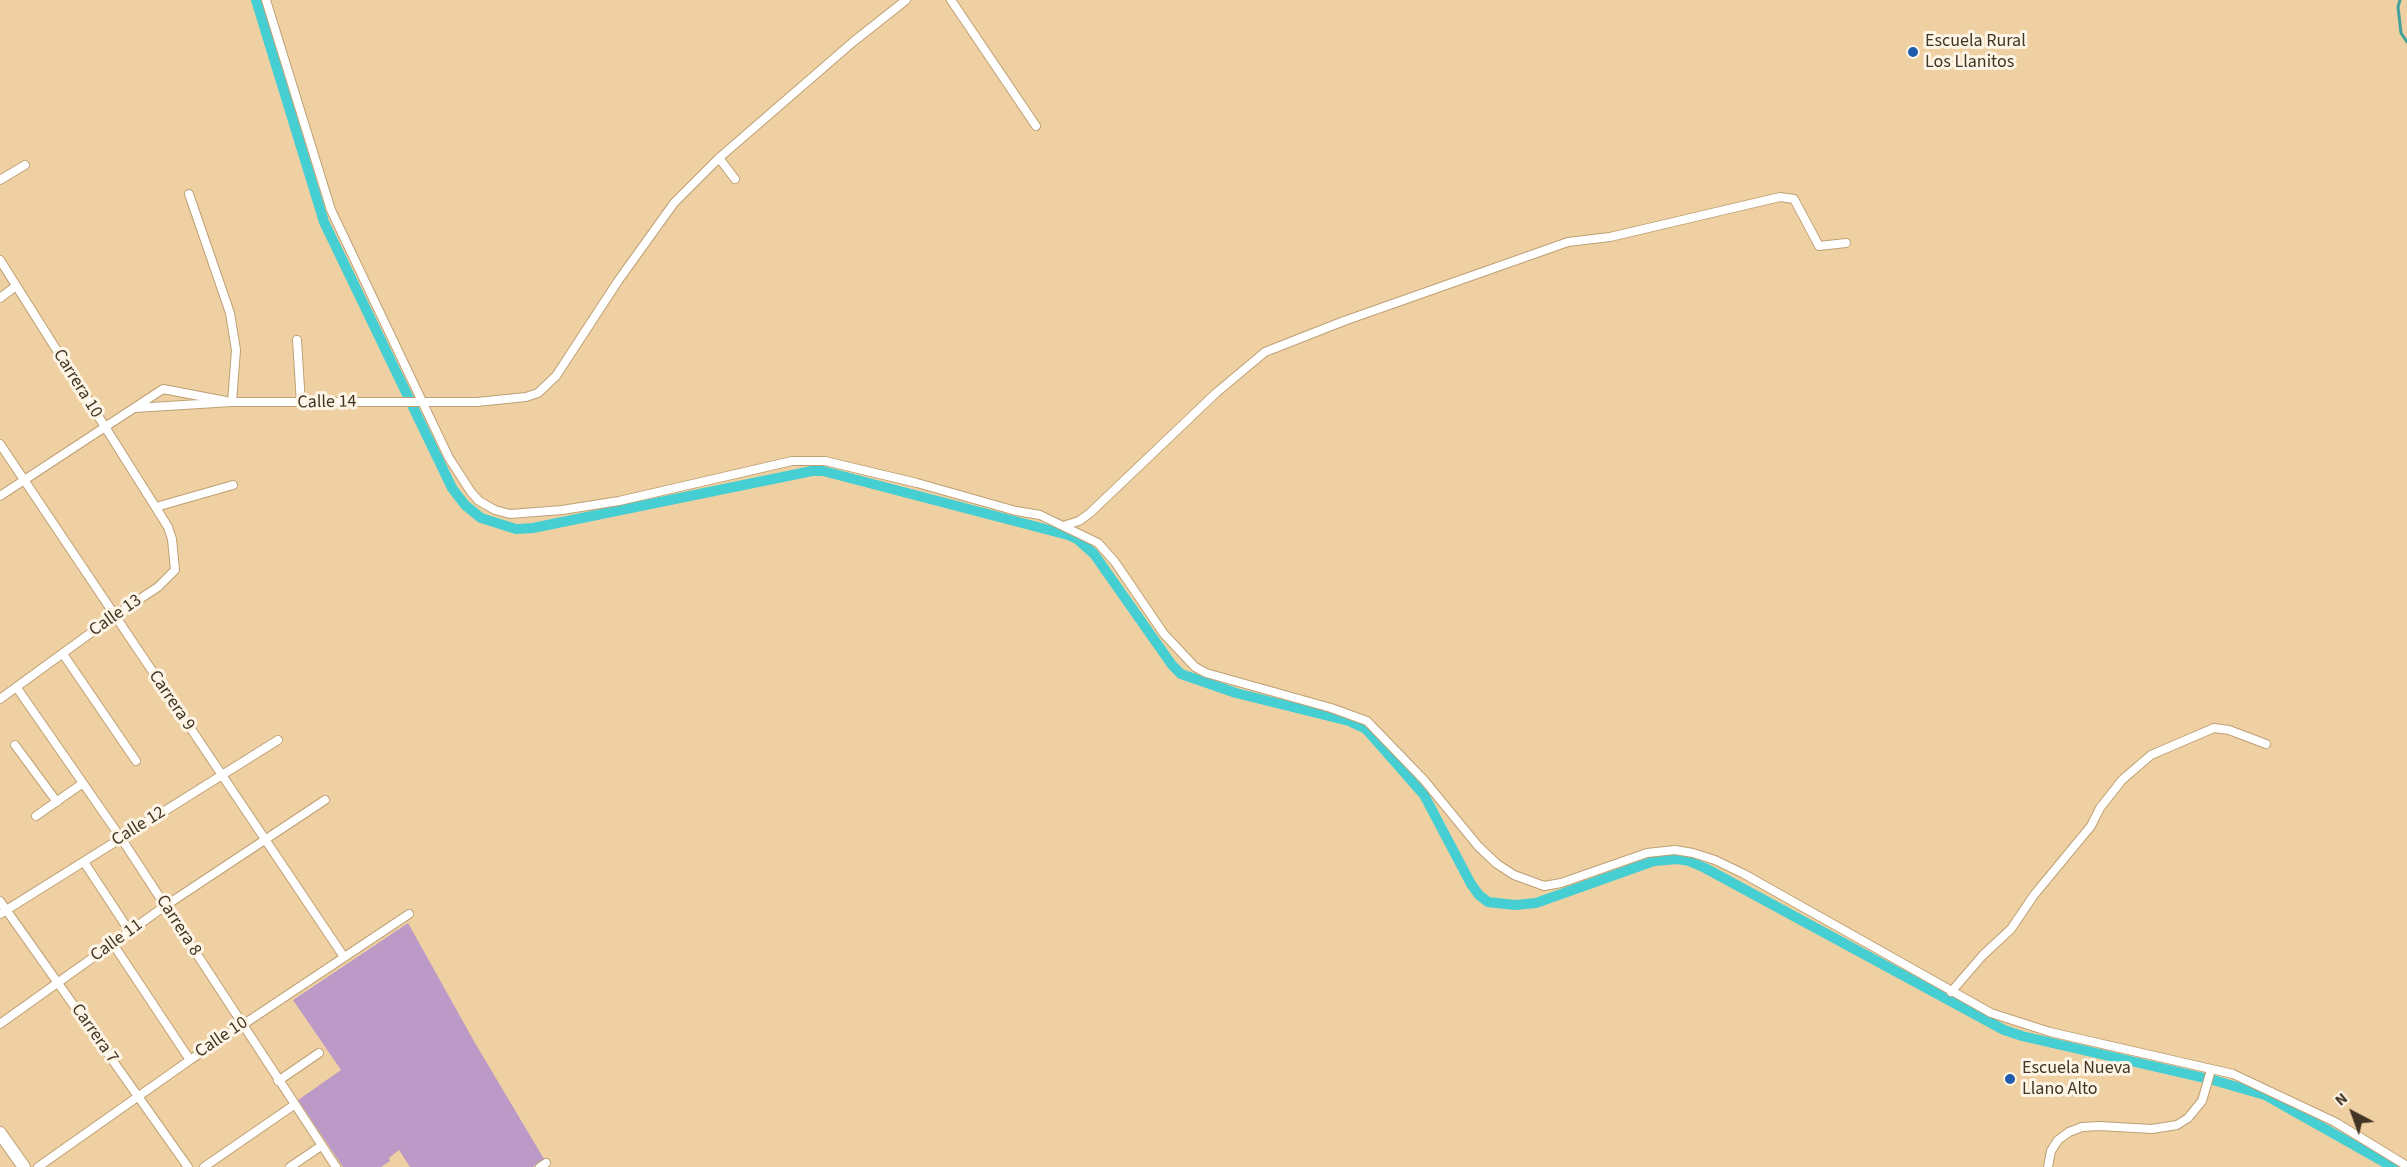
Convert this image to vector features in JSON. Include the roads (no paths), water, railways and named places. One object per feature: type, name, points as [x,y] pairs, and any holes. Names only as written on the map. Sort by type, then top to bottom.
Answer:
[{"type":"main road","points":[[0,1133],[24,1167]]},
{"type":"street","points":[[266,0],[331,210],[449,458],[471,492],[479,501],[495,510],[510,514],[562,510],[620,501],[792,461],[825,460],[1016,511],[1040,515],[1090,537],[1105,550],[1158,627],[1195,667],[1216,676],[1331,708],[1367,721],[1424,780],[1482,850],[1514,875],[1544,886],[1562,883],[1647,853],[1675,850],[1715,860],[1744,874],[1991,1013],[2028,1026],[2233,1074],[2336,1122],[2407,1166]]},
{"type":"street","name":"Calle 14","points":[[135,408],[232,402],[301,404],[506,400],[526,398],[538,393],[556,376],[618,281],[674,203],[719,158],[853,42],[906,0]]},
{"type":"street","points":[[951,0],[1036,126]]},
{"type":"street","points":[[719,158],[735,179]]},
{"type":"street","points":[[0,180],[25,165]]},
{"type":"street","points":[[189,194],[230,313],[236,350],[232,402]]},
{"type":"street","points":[[1066,525],[1079,521],[1090,513],[1216,393],[1265,352],[1355,317],[1568,242],[1610,237],[1780,197],[1794,199],[1819,246],[1846,243]]},
{"type":"street","name":"Carrera 10","points":[[0,260],[156,507]]},
{"type":"street","points":[[0,298],[16,286]]},
{"type":"street","points":[[297,340],[301,404]]},
{"type":"street","name":"Calle 14","points":[[0,496],[163,389],[232,402]]},
{"type":"street","name":"Carrera 9","points":[[0,444],[221,777],[344,957]]},
{"type":"street","points":[[156,507],[233,485]]},
{"type":"street","name":"Calle 13","points":[[0,699],[114,616],[159,587],[175,570],[170,533],[156,507]]},
{"type":"street","points":[[63,654],[136,761]]},
{"type":"street","name":"Carrera 8","points":[[16,688],[121,838],[336,1167]]},
{"type":"street","points":[[1951,992],[1983,955],[2011,929],[2034,895],[2091,826],[2100,808],[2122,780],[2151,755],[2214,728],[2229,729],[2266,744]]},
{"type":"street","name":"Calle 12","points":[[3,912],[278,740]]},
{"type":"street","points":[[15,745],[57,802]]},
{"type":"street","points":[[36,816],[83,783]]},
{"type":"street","name":"Calle 11","points":[[0,1023],[165,906],[326,800]]},
{"type":"street","points":[[84,862],[130,932]]},
{"type":"street","name":"Carrera 7","points":[[0,901],[3,912],[58,983],[188,1167]]},
{"type":"street","name":"Calle 10","points":[[38,1167],[190,1060],[409,914]]},
{"type":"street","points":[[112,944],[190,1060]]},
{"type":"street","points":[[278,1081],[320,1053]]},
{"type":"street","points":[[2048,1167],[2051,1151],[2058,1140],[2082,1127],[2152,1129],[2177,1125],[2187,1118],[2202,1101],[2211,1070]]},
{"type":"street","points":[[204,1167],[294,1105]]},
{"type":"street","points":[[290,1167],[321,1146]]},
{"type":"waterway","points":[[256,0],[324,222],[452,488],[465,505],[481,518],[516,529],[533,528],[812,471],[823,471],[1068,535],[1077,539],[1094,554],[1172,665],[1181,674],[1236,693],[1349,721],[1366,729],[1424,795],[1471,884],[1488,902],[1515,905],[1536,903],[1654,861],[1678,859],[1689,861],[2004,1030],[2213,1080],[2265,1095],[2393,1167]]},
{"type":"waterway","points":[[2400,0],[2398,7],[2401,33],[2407,42]]},
{"type":"place","name":"Escuela Rural Los Llanitos","points":[[1913,52]]},
{"type":"place","name":"Escuela Nueva Llano Alto","points":[[2010,1079]]}]
